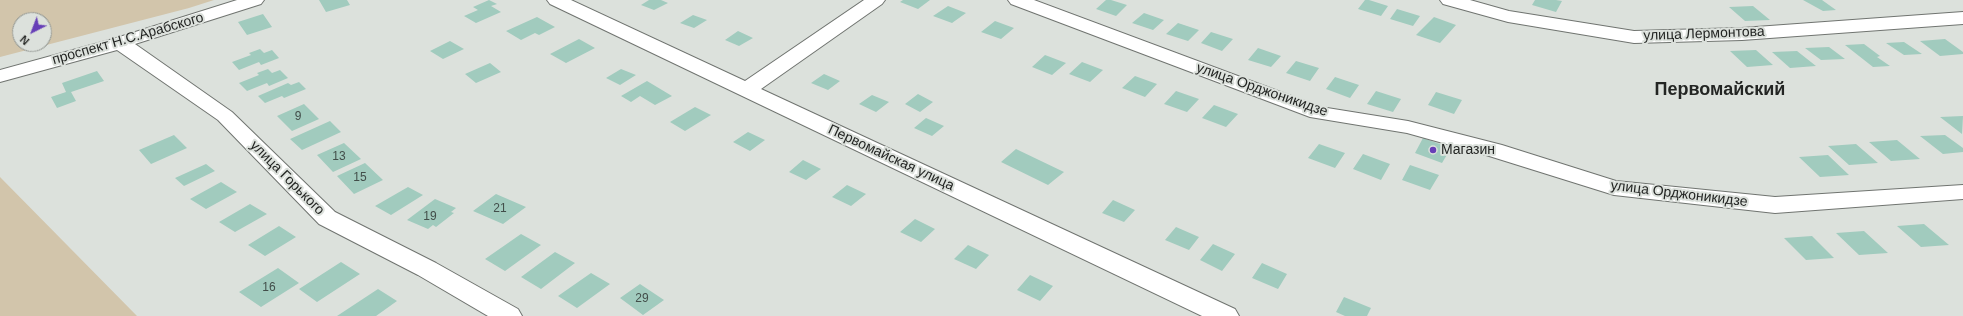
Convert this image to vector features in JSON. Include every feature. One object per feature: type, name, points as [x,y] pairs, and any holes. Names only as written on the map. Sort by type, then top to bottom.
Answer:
[{"type":"street","name":"проспект Н.С.Арабского","points":[[0,76],[120,43],[255,0]]},
{"type":"street","name":"Первомайская улица","points":[[556,0],[1226,316]]},
{"type":"street","points":[[746,90],[876,0]]},
{"type":"street","name":"улица Орджоникидзе","points":[[1017,0],[1317,113],[1408,127],[1494,150],[1614,188],[1775,205],[1963,192]]},
{"type":"street","name":"улица Лермонтова","points":[[1449,0],[1508,16],[1634,37],[1742,34],[1963,18]]},
{"type":"street","name":"улица Горького","points":[[120,43],[225,116],[327,218],[428,270],[509,316]]},
{"type":"shaded area","points":[[0,0],[214,0],[189,8],[52,44],[52,12],[12,12],[12,52],[19,52],[0,57]]},
{"type":"shaded area","points":[[0,177],[137,316],[0,316]]},
{"type":"building","points":[[319,0],[347,0],[350,5],[326,12]]},
{"type":"building","points":[[489,0],[497,4],[491,6],[501,12],[476,23],[464,16],[478,10],[473,7]]},
{"type":"building","points":[[649,0],[661,0],[668,3],[654,10],[641,5]]},
{"type":"building","points":[[903,0],[930,0],[918,9],[900,2]]},
{"type":"building","points":[[1106,0],[1127,5],[1116,16],[1096,9]]},
{"type":"building","points":[[1365,0],[1388,6],[1381,16],[1358,9]]},
{"type":"building","points":[[1535,0],[1562,1],[1556,12],[1532,5]]},
{"type":"building","points":[[1803,0],[1822,0],[1836,10],[1823,11]]},
{"type":"building","points":[[948,6],[966,13],[952,23],[933,16]]},
{"type":"building","points":[[1753,6],[1770,20],[1745,21],[1729,7]]},
{"type":"building","points":[[1397,9],[1420,16],[1413,26],[1390,19]]},
{"type":"building","points":[[1144,13],[1164,20],[1153,30],[1132,23]]},
{"type":"building","points":[[263,14],[272,27],[247,35],[238,22]]},
{"type":"building","points":[[693,15],[707,20],[694,28],[680,23]]},
{"type":"building","points":[[537,17],[555,27],[539,35],[535,33],[521,40],[506,31]]},
{"type":"building","points":[[1434,17],[1456,25],[1440,43],[1416,35]]},
{"type":"building","points":[[995,21],[1014,28],[1001,39],[981,32]]},
{"type":"building","points":[[1178,23],[1199,30],[1188,41],[1166,34]]},
{"type":"building","points":[[738,31],[753,38],[739,46],[725,40]]},
{"type":"building","points":[[1211,32],[1233,39],[1222,51],[1201,43]]},
{"type":"building","points":[[579,39],[595,48],[566,63],[550,54]]},
{"type":"building","points":[[1945,39],[1963,52],[1963,54],[1940,56],[1920,41]]},
{"type":"building","points":[[450,41],[464,49],[443,59],[430,51]]},
{"type":"building","points":[[1904,42],[1922,54],[1904,55],[1886,43]]},
{"type":"building","points":[[1864,44],[1880,56],[1877,57],[1890,66],[1873,67],[1845,45]]},
{"type":"building","points":[[1829,47],[1845,59],[1821,60],[1805,48]]},
{"type":"building","points":[[1258,48],[1281,56],[1271,67],[1248,60]]},
{"type":"building","points":[[260,49],[264,53],[272,50],[279,58],[261,65],[259,62],[239,70],[232,62],[251,55],[249,53]]},
{"type":"building","points":[[1756,50],[1773,65],[1747,67],[1730,51]]},
{"type":"building","points":[[1797,51],[1816,66],[1790,68],[1772,52]]},
{"type":"building","points":[[1045,55],[1066,63],[1052,75],[1032,67]]},
{"type":"building","points":[[1296,61],[1319,68],[1310,81],[1286,73]]},
{"type":"building","points":[[1082,62],[1103,70],[1090,82],[1069,74]]},
{"type":"building","points":[[490,63],[501,72],[476,83],[465,74]]},
{"type":"building","points":[[268,69],[272,73],[280,70],[288,78],[269,86],[267,83],[247,91],[239,83],[259,75],[257,73]]},
{"type":"building","points":[[621,69],[636,75],[620,85],[606,78]]},
{"type":"building","points":[[97,71],[104,81],[71,92],[76,101],[57,108],[51,97],[66,92],[62,83]]},
{"type":"building","points":[[824,74],[840,81],[828,90],[811,83]]},
{"type":"building","points":[[1135,76],[1157,84],[1145,97],[1122,88]]},
{"type":"building","points":[[1335,77],[1359,85],[1350,98],[1326,89]]},
{"type":"building","points":[[647,81],[672,96],[655,105],[640,96],[631,102],[621,96]]},
{"type":"building","points":[[299,82],[306,89],[284,98],[282,96],[265,103],[258,96],[288,83],[291,85]]},
{"type":"building","points":[[1176,91],[1199,99],[1187,112],[1164,104]]},
{"type":"building","points":[[1376,91],[1401,99],[1393,112],[1367,104]]},
{"type":"building","points":[[1436,92],[1462,100],[1454,114],[1428,105]]},
{"type":"building","points":[[918,94],[933,102],[920,112],[905,104]]},
{"type":"building","points":[[872,95],[889,102],[876,112],[859,104]]},
{"type":"building","points":[[304,104],[319,119],[292,131],[277,116]]},
{"type":"building","points":[[1214,105],[1238,114],[1226,127],[1202,118]]},
{"type":"building","points":[[695,107],[711,115],[685,131],[670,122]]},
{"type":"building","points":[[1963,116],[1962,134],[1940,117]]},
{"type":"building","points":[[926,118],[944,126],[932,136],[914,128]]},
{"type":"building","points":[[330,121],[341,132],[302,150],[290,139]]},
{"type":"building","points":[[748,132],[765,140],[750,151],[733,142]]},
{"type":"building","points":[[174,135],[187,148],[151,164],[139,150]]},
{"type":"building","points":[[1945,135],[1963,148],[1963,152],[1943,154],[1920,136]]},
{"type":"building","name":"Магазин","points":[[1423,138],[1451,148],[1442,163],[1415,153]]},
{"type":"building","points":[[1897,140],[1920,159],[1891,161],[1869,142]]},
{"type":"building","points":[[344,143],[361,159],[333,172],[317,155]]},
{"type":"building","points":[[1319,144],[1345,153],[1335,168],[1308,158]]},
{"type":"building","points":[[1856,144],[1878,163],[1849,165],[1828,146]]},
{"type":"building","points":[[1016,149],[1064,172],[1048,185],[1001,162]]},
{"type":"building","points":[[1363,154],[1390,164],[1381,180],[1353,169]]},
{"type":"building","points":[[1828,155],[1849,175],[1820,177],[1799,157]]},
{"type":"building","points":[[803,160],[821,169],[806,180],[789,172]]},
{"type":"building","points":[[365,163],[383,180],[354,194],[337,176]]},
{"type":"building","points":[[206,164],[215,171],[184,186],[175,178]]},
{"type":"building","points":[[1410,165],[1439,175],[1430,190],[1402,180]]},
{"type":"building","points":[[221,182],[237,192],[206,209],[190,199]]},
{"type":"building","points":[[847,185],[866,194],[851,206],[832,197]]},
{"type":"building","points":[[408,187],[423,195],[391,215],[375,206]]},
{"type":"building","points":[[496,194],[526,207],[503,224],[473,211]]},
{"type":"building","points":[[435,199],[456,208],[451,212],[454,213],[436,227],[433,225],[428,229],[407,220]]},
{"type":"building","points":[[1113,200],[1135,210],[1124,222],[1102,213]]},
{"type":"building","points":[[250,204],[267,214],[235,232],[219,222]]},
{"type":"building","points":[[915,219],[935,229],[921,242],[900,232]]},
{"type":"building","points":[[1924,224],[1949,245],[1921,247],[1897,226]]},
{"type":"building","points":[[279,226],[296,237],[265,256],[248,245]]},
{"type":"building","points":[[1176,227],[1199,237],[1189,250],[1165,240]]},
{"type":"building","points":[[1864,231],[1888,253],[1859,255],[1836,233]]},
{"type":"building","points":[[521,234],[541,245],[505,271],[485,259]]},
{"type":"building","points":[[1812,236],[1834,258],[1806,260],[1784,238]]},
{"type":"building","points":[[1213,244],[1235,254],[1222,271],[1200,260]]},
{"type":"building","points":[[968,245],[989,255],[976,269],[954,259]]},
{"type":"building","points":[[555,252],[575,263],[541,289],[521,277]]},
{"type":"building","points":[[341,262],[360,274],[317,302],[299,289]]},
{"type":"building","points":[[1262,263],[1287,274],[1278,289],[1252,278]]},
{"type":"building","points":[[278,268],[299,283],[261,307],[239,292]]},
{"type":"building","points":[[591,273],[610,284],[577,308],[558,296]]},
{"type":"building","points":[[1030,275],[1053,286],[1040,301],[1017,290]]},
{"type":"building","points":[[640,284],[664,300],[643,315],[620,298]]},
{"type":"building","points":[[378,289],[397,301],[376,316],[337,316]]},
{"type":"building","points":[[1344,297],[1371,308],[1367,316],[1345,316],[1336,312]]},
{"type":"place","name":"Магазин","points":[[1433,150]]},
{"type":"district","name":"Первомайский","points":[[1720,90]]}]
